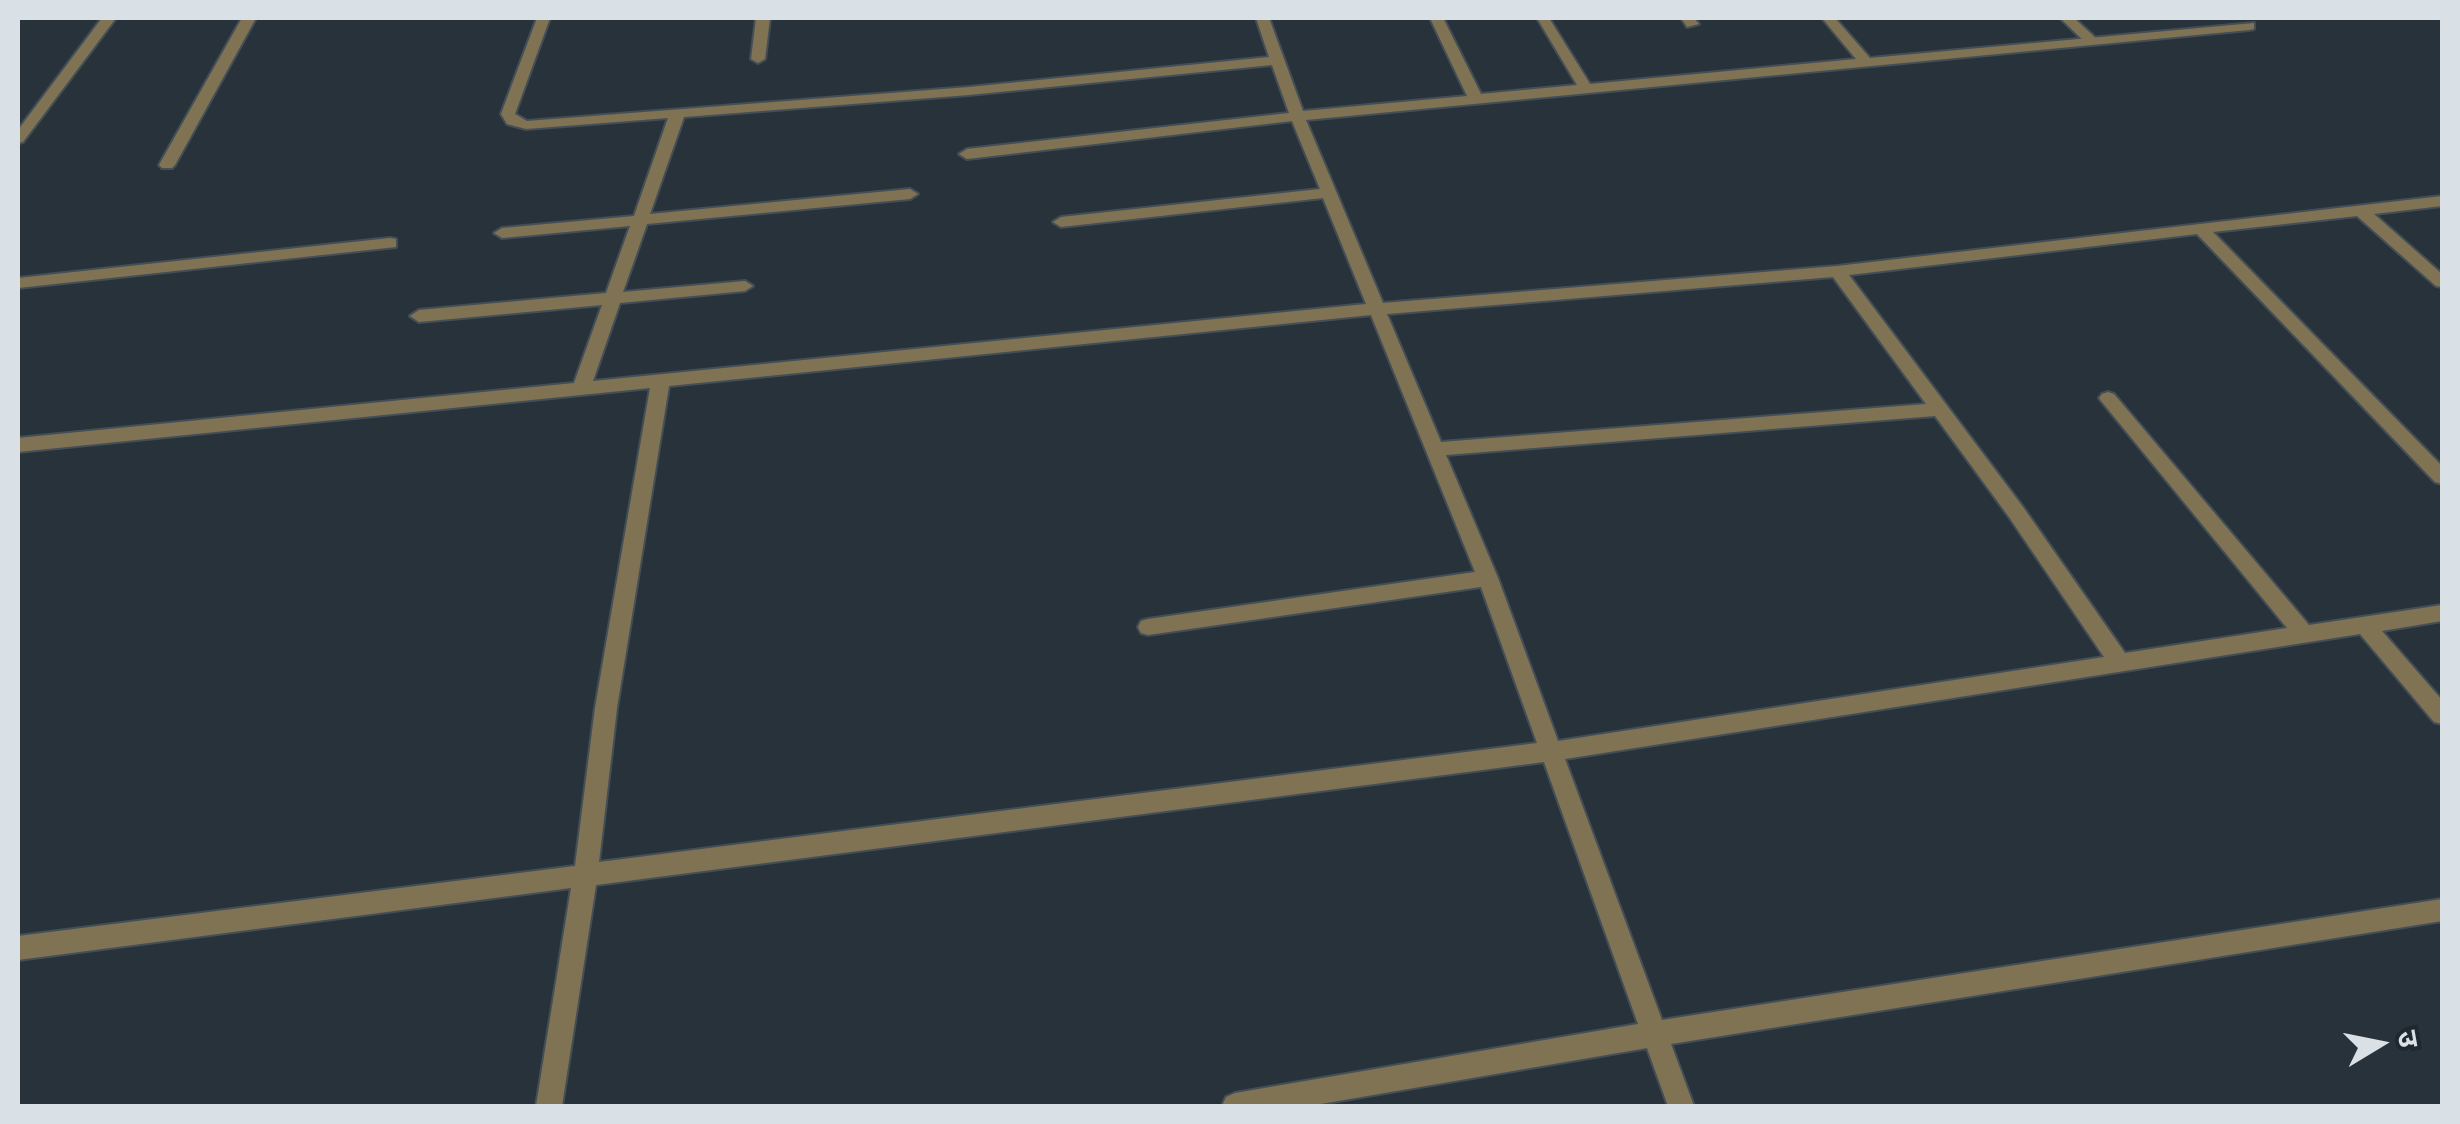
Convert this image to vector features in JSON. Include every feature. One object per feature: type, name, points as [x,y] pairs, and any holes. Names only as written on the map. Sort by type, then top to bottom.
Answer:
[{"type":"street","points":[[18,139],[109,18]]},
{"type":"street","points":[[166,165],[249,18]]},
{"type":"street","points":[[543,18],[508,114],[512,121],[526,125],[677,115],[1278,60]]},
{"type":"street","points":[[758,60],[763,18]]},
{"type":"street","points":[[1262,18],[1297,116],[1488,578],[1681,1106]]},
{"type":"street","points":[[1436,18],[1476,99]]},
{"type":"street","points":[[1543,18],[1586,89]]},
{"type":"street","points":[[1828,18],[1866,62]]},
{"type":"street","points":[[2067,18],[2092,40]]},
{"type":"street","points":[[967,154],[1297,116],[2249,26]]},
{"type":"street","points":[[581,389],[677,115]]},
{"type":"street","points":[[1061,222],[1329,193]]},
{"type":"street","points":[[502,233],[910,194]]},
{"type":"street","points":[[18,445],[660,384],[1377,309],[1836,271],[2442,201]]},
{"type":"street","points":[[2359,209],[2442,282]]},
{"type":"street","points":[[2200,228],[2442,476]]},
{"type":"street","points":[[18,283],[390,243]]},
{"type":"street","points":[[1836,271],[1941,409],[2121,664]]},
{"type":"street","points":[[419,316],[745,286]]},
{"type":"street","points":[[549,1106],[585,878],[606,708],[660,384]]},
{"type":"street","points":[[2108,398],[2306,636]]},
{"type":"street","points":[[1436,449],[1941,409]]},
{"type":"street","points":[[1148,628],[1488,578]]},
{"type":"street","points":[[18,948],[1553,751],[2442,613]]},
{"type":"street","points":[[2365,626],[2442,715]]},
{"type":"street","points":[[1235,1106],[1652,1034],[2442,910]]}]
